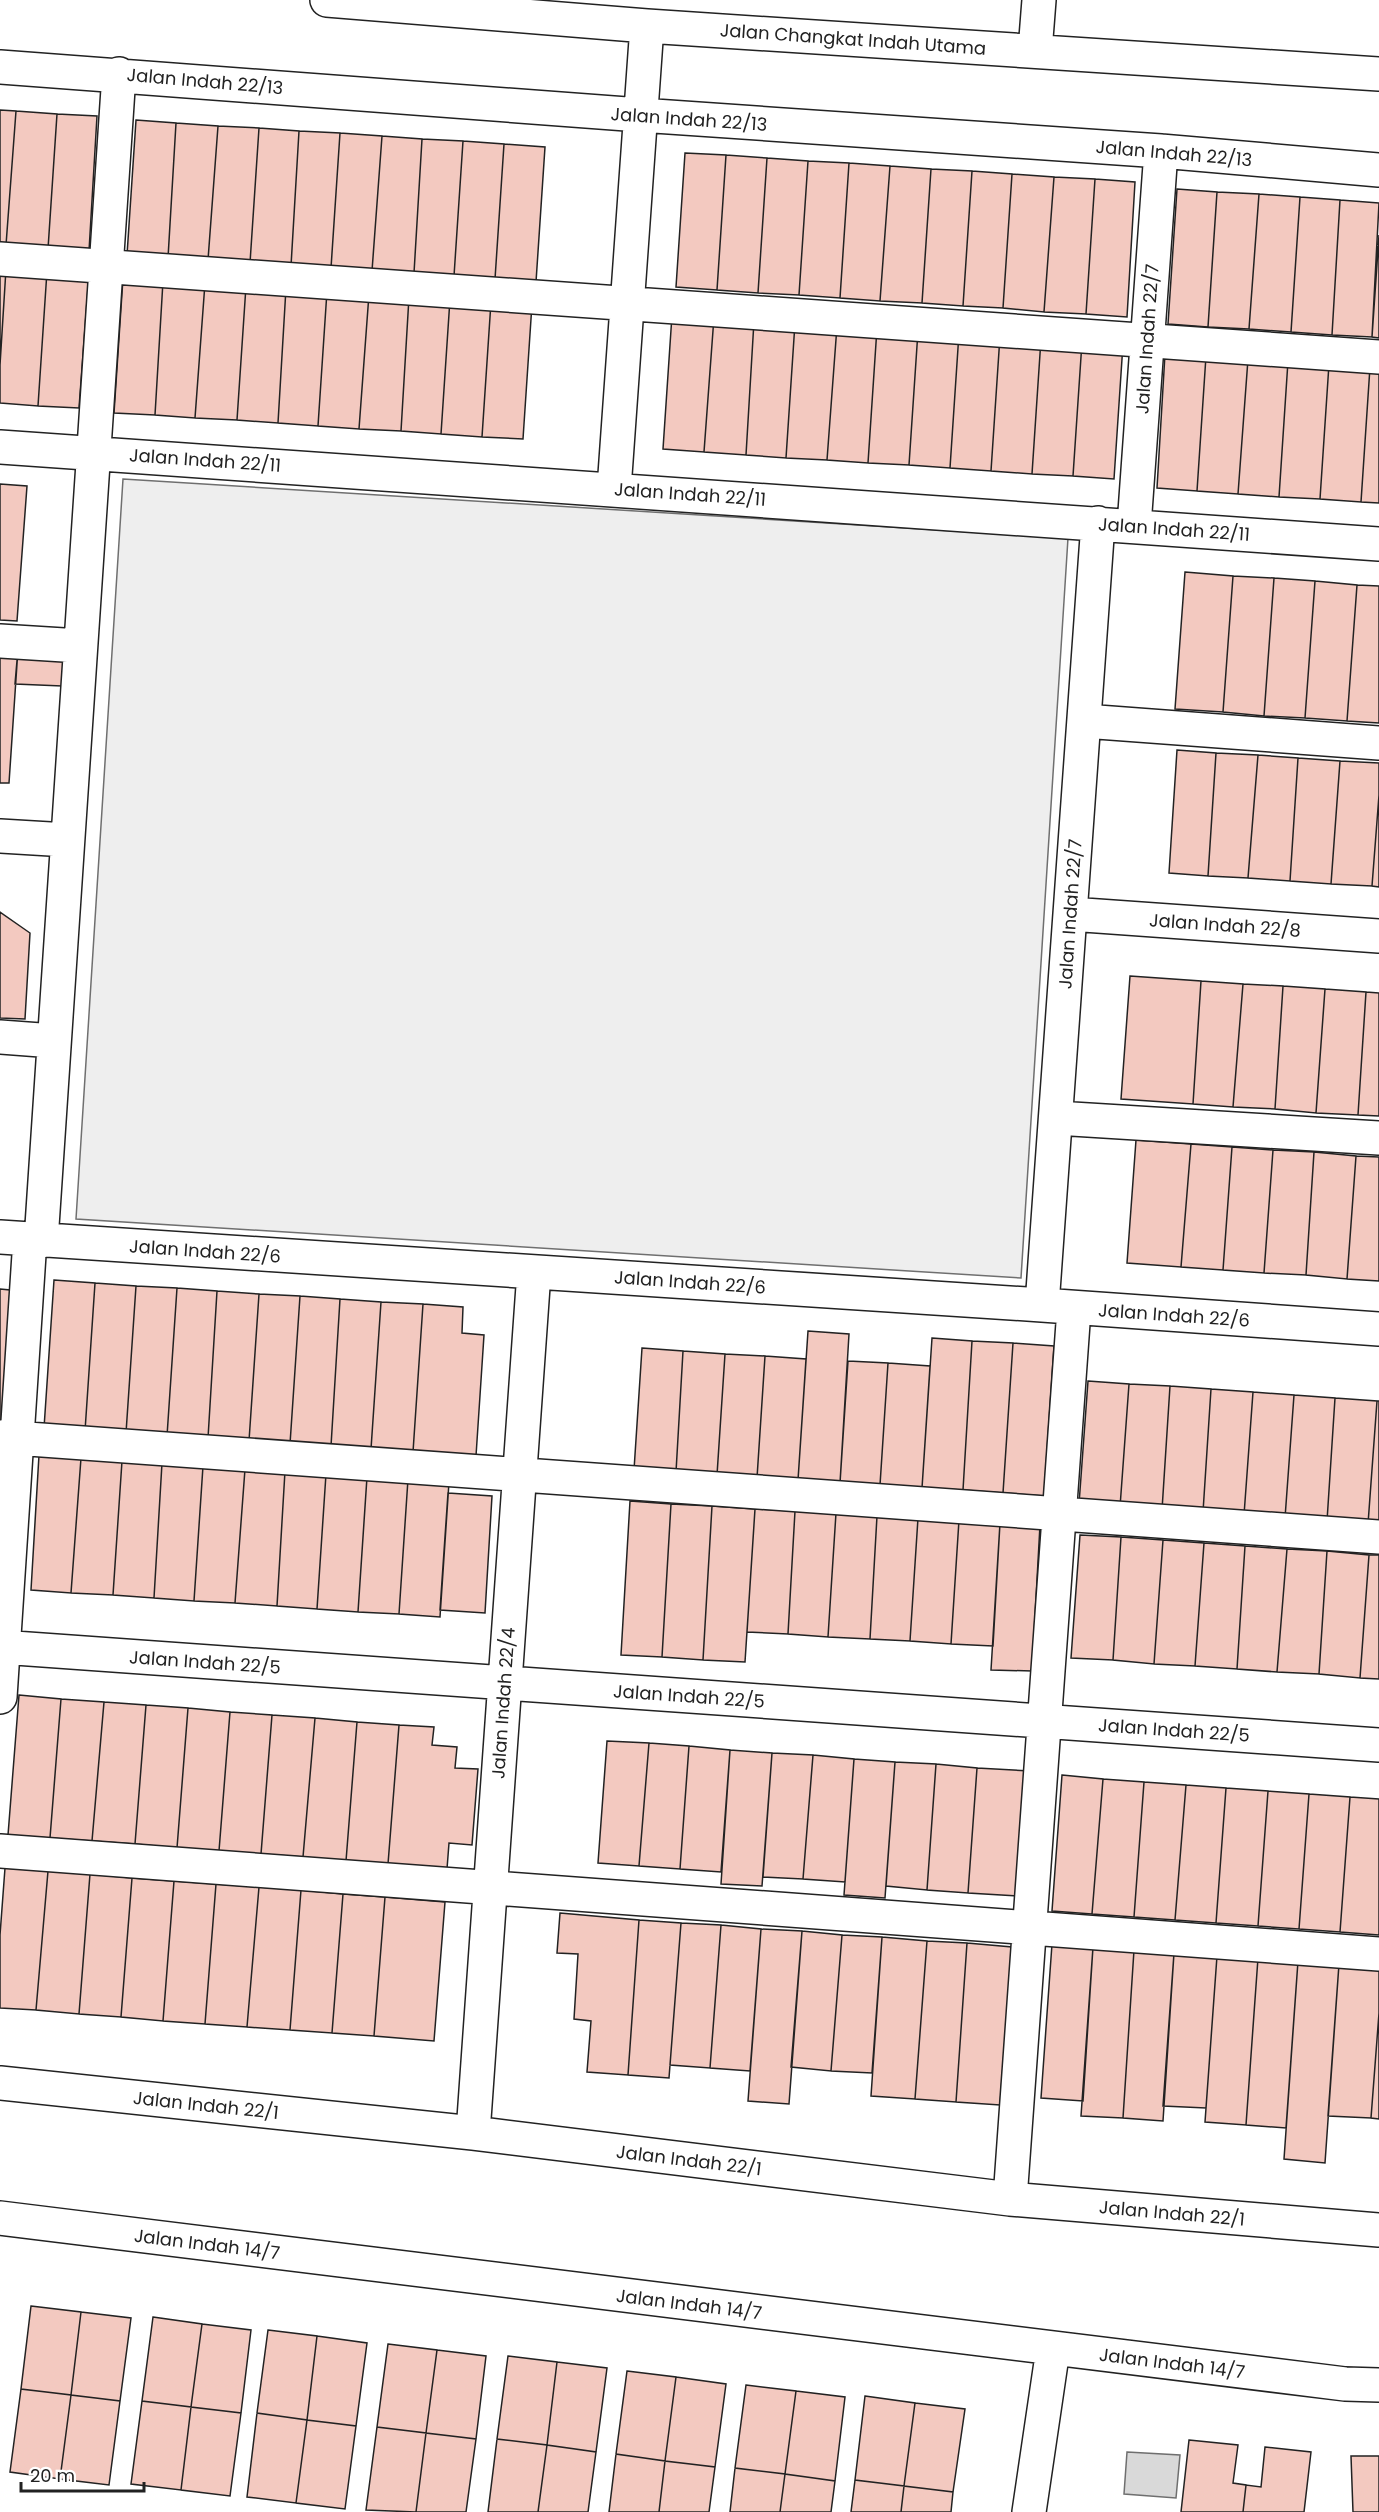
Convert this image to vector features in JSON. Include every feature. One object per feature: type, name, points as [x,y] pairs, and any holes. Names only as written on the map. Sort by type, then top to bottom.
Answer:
[{"type":"street","name":"Jalan Changkat Indah Utama","points":[[327,0],[647,26],[1379,74]]},
{"type":"street","points":[[1035,51],[1039,0]]},
{"type":"street","points":[[614,489],[647,26]]},
{"type":"street","name":"Jalan Indah 22/13","points":[[0,67],[119,74],[640,116],[1161,151],[1379,170]]},
{"type":"street","points":[[0,1698],[9,1438],[24,1239],[54,1041],[119,74]]},
{"type":"street","name":"Jalan Indah 22/7","points":[[1134,526],[1161,151]]},
{"type":"street","points":[[0,259],[1379,357]]},
{"type":"street","name":"Jalan Indah 22/11","points":[[0,447],[1379,544]]},
{"type":"street","name":"Jalan Indah 22/7","points":[[1042,1305],[1098,523]]},
{"type":"street","points":[[0,641],[80,646]]},
{"type":"street","points":[[1084,721],[1379,743]]},
{"type":"street","points":[[0,836],[67,840]]},
{"type":"street","name":"Jalan Indah 22/8","points":[[1070,914],[1379,936]]},
{"type":"street","points":[[0,1037],[54,1041]]},
{"type":"street","points":[[1056,1118],[1379,1138]]},
{"type":"street","name":"Jalan Indah 22/6","points":[[24,1239],[1379,1329]]},
{"type":"street","name":"Jalan Indah 22/4","points":[[472,2133],[534,1272]]},
{"type":"street","points":[[1010,2199],[1074,1309]]},
{"type":"street","points":[[9,1438],[1379,1537]]},
{"type":"street","name":"Jalan Indah 22/5","points":[[2,1647],[1379,1745]]},
{"type":"street","points":[[0,1851],[1379,1954]]},
{"type":"street","name":"Jalan Indah 22/1","points":[[0,2083],[472,2133],[1010,2199],[1379,2230]]},
{"type":"street","name":"Jalan Indah 14/7","points":[[0,2218],[1053,2349],[1344,2384],[1379,2385]]},
{"type":"street","points":[[1029,2512],[1053,2349]]},
{"type":"shaded area","points":[[123,479],[1068,538],[1021,1278],[76,1219]]},
{"type":"shaded area","points":[[1127,2452],[1180,2455],[1176,2498],[1124,2494]]},
{"type":"building","points":[[0,110],[16,111],[6,245],[0,245]]},
{"type":"building","points":[[16,111],[57,114],[48,249],[6,245]]},
{"type":"building","points":[[57,114],[97,116],[89,251],[48,249]]},
{"type":"building","points":[[136,120],[176,123],[168,258],[127,255]]},
{"type":"building","points":[[176,123],[218,126],[208,260],[168,258]]},
{"type":"building","points":[[218,126],[259,128],[250,263],[208,260]]},
{"type":"building","points":[[259,128],[299,131],[291,266],[250,263]]},
{"type":"building","points":[[299,131],[340,133],[331,268],[291,266]]},
{"type":"building","points":[[340,133],[382,136],[372,271],[331,268]]},
{"type":"building","points":[[382,136],[422,139],[414,273],[372,271]]},
{"type":"building","points":[[422,139],[463,141],[454,276],[414,273]]},
{"type":"building","points":[[463,141],[504,144],[495,279],[454,276]]},
{"type":"building","points":[[504,144],[545,147],[536,282],[495,279]]},
{"type":"building","points":[[685,153],[726,155],[717,290],[676,287]]},
{"type":"building","points":[[726,155],[767,158],[758,293],[717,290]]},
{"type":"building","points":[[767,158],[808,161],[799,295],[758,293]]},
{"type":"building","points":[[808,161],[849,163],[840,298],[799,295]]},
{"type":"building","points":[[849,163],[890,166],[880,301],[840,298]]},
{"type":"building","points":[[890,166],[931,169],[922,303],[880,301]]},
{"type":"building","points":[[931,169],[972,171],[963,306],[922,303]]},
{"type":"building","points":[[972,171],[1012,174],[1003,308],[963,306]]},
{"type":"building","points":[[1012,174],[1054,177],[1044,312],[1003,308]]},
{"type":"building","points":[[1054,177],[1095,179],[1086,314],[1044,312]]},
{"type":"building","points":[[1095,179],[1135,182],[1127,317],[1086,314]]},
{"type":"building","points":[[1177,189],[1217,192],[1208,327],[1168,324]]},
{"type":"building","points":[[1217,192],[1259,194],[1249,329],[1208,327]]},
{"type":"building","points":[[1259,194],[1300,197],[1291,332],[1249,329]]},
{"type":"building","points":[[1300,197],[1340,200],[1332,335],[1291,332]]},
{"type":"building","points":[[1340,200],[1379,203],[1372,337],[1332,335]]},
{"type":"building","points":[[1379,235],[1379,338],[1372,337]]},
{"type":"building","points":[[0,268],[6,269],[0,365]]},
{"type":"building","points":[[6,269],[47,271],[38,406],[0,403]]},
{"type":"building","points":[[47,271],[89,274],[79,408],[38,406]]},
{"type":"building","points":[[123,278],[163,281],[155,415],[114,413]]},
{"type":"building","points":[[163,281],[205,283],[195,418],[155,415]]},
{"type":"building","points":[[205,283],[246,286],[237,420],[195,418]]},
{"type":"building","points":[[246,286],[286,288],[278,423],[237,420]]},
{"type":"building","points":[[286,288],[327,291],[318,426],[278,423]]},
{"type":"building","points":[[327,291],[369,294],[359,429],[318,426]]},
{"type":"building","points":[[369,294],[409,297],[401,431],[359,429]]},
{"type":"building","points":[[409,297],[450,299],[441,434],[401,431]]},
{"type":"building","points":[[450,299],[491,302],[482,437],[441,434]]},
{"type":"building","points":[[491,302],[532,304],[523,439],[482,437]]},
{"type":"building","points":[[672,315],[714,317],[704,452],[663,449]]},
{"type":"building","points":[[714,317],[754,321],[746,455],[704,452]]},
{"type":"building","points":[[754,321],[795,323],[786,458],[746,455]]},
{"type":"building","points":[[795,323],[837,326],[827,460],[786,458]]},
{"type":"building","points":[[837,326],[877,328],[868,463],[827,460]]},
{"type":"building","points":[[877,328],[918,331],[909,465],[868,463]]},
{"type":"building","points":[[918,331],[959,333],[950,468],[909,465]]},
{"type":"building","points":[[959,333],[1000,336],[991,471],[950,468]]},
{"type":"building","points":[[1000,336],[1041,339],[1032,474],[991,471]]},
{"type":"building","points":[[1041,339],[1082,342],[1073,476],[1032,474]]},
{"type":"building","points":[[1082,342],[1123,344],[1114,479],[1073,476]]},
{"type":"building","points":[[1165,354],[1206,356],[1197,491],[1157,488]]},
{"type":"building","points":[[1206,356],[1248,359],[1238,494],[1197,491]]},
{"type":"building","points":[[1248,359],[1288,361],[1279,497],[1238,494]]},
{"type":"building","points":[[1288,361],[1329,364],[1320,499],[1279,497]]},
{"type":"building","points":[[1329,364],[1370,367],[1361,502],[1320,499]]},
{"type":"building","points":[[1370,367],[1379,368],[1379,503],[1361,502]]},
{"type":"building","points":[[0,484],[27,486],[17,621],[0,620]]},
{"type":"building","points":[[1185,572],[1233,576],[1223,712],[1175,709]]},
{"type":"building","points":[[1233,576],[1274,578],[1264,716],[1223,712]]},
{"type":"building","points":[[1274,578],[1315,581],[1305,718],[1264,716]]},
{"type":"building","points":[[1315,581],[1357,585],[1347,721],[1305,718]]},
{"type":"building","points":[[1357,585],[1379,586],[1379,723],[1347,721]]},
{"type":"building","points":[[0,647],[18,649],[9,783],[0,783]]},
{"type":"building","points":[[18,649],[65,652],[62,686],[15,684]]},
{"type":"building","points":[[1177,750],[1216,753],[1208,876],[1169,873]]},
{"type":"building","points":[[1216,753],[1258,755],[1248,878],[1208,876]]},
{"type":"building","points":[[1258,755],[1298,758],[1290,881],[1248,878]]},
{"type":"building","points":[[1298,758],[1340,761],[1331,884],[1290,881]]},
{"type":"building","points":[[1340,761],[1379,763],[1379,795],[1372,886],[1331,884]]},
{"type":"building","points":[[1379,795],[1379,887],[1372,886]]},
{"type":"building","points":[[0,912],[30,933],[25,1019],[0,1018]]},
{"type":"building","points":[[1130,976],[1201,981],[1193,1104],[1121,1099]]},
{"type":"building","points":[[1201,981],[1243,984],[1233,1107],[1193,1104]]},
{"type":"building","points":[[1243,984],[1283,986],[1275,1109],[1233,1107]]},
{"type":"building","points":[[1283,986],[1325,989],[1316,1113],[1275,1109]]},
{"type":"building","points":[[1325,989],[1366,992],[1358,1115],[1316,1113]]},
{"type":"building","points":[[1366,992],[1379,993],[1379,1116],[1358,1115]]},
{"type":"building","points":[[1136,1140],[1191,1144],[1181,1267],[1127,1263]]},
{"type":"building","points":[[1191,1144],[1232,1147],[1223,1270],[1181,1267]]},
{"type":"building","points":[[1232,1147],[1273,1150],[1264,1273],[1223,1270]]},
{"type":"building","points":[[1273,1150],[1314,1152],[1306,1275],[1264,1273]]},
{"type":"building","points":[[1314,1152],[1356,1156],[1347,1279],[1306,1275]]},
{"type":"building","points":[[1356,1156],[1379,1157],[1379,1281],[1347,1279]]},
{"type":"building","points":[[54,1280],[95,1283],[85,1431],[44,1428]]},
{"type":"building","points":[[95,1283],[136,1286],[126,1433],[85,1431]]},
{"type":"building","points":[[136,1286],[177,1288],[167,1436],[126,1433]]},
{"type":"building","points":[[177,1288],[217,1291],[208,1438],[167,1436]]},
{"type":"building","points":[[0,1289],[10,1290],[2,1424],[0,1424]]},
{"type":"building","points":[[217,1291],[259,1294],[249,1441],[208,1438]]},
{"type":"building","points":[[259,1294],[300,1296],[290,1444],[249,1441]]},
{"type":"building","points":[[300,1296],[340,1299],[331,1446],[290,1444]]},
{"type":"building","points":[[340,1299],[381,1302],[371,1449],[331,1446]]},
{"type":"building","points":[[381,1302],[423,1304],[413,1452],[371,1449]]},
{"type":"building","points":[[423,1304],[463,1307],[462,1333],[484,1335],[476,1456],[413,1452]]},
{"type":"building","points":[[808,1331],[849,1334],[840,1483],[798,1480]]},
{"type":"building","points":[[932,1338],[972,1341],[963,1490],[922,1488]]},
{"type":"building","points":[[972,1341],[1013,1343],[1003,1493],[963,1490]]},
{"type":"building","points":[[1013,1343],[1054,1346],[1044,1496],[1003,1493]]},
{"type":"building","points":[[642,1348],[683,1351],[676,1472],[634,1470]]},
{"type":"building","points":[[683,1351],[725,1354],[717,1475],[676,1472]]},
{"type":"building","points":[[725,1354],[765,1356],[757,1478],[717,1475]]},
{"type":"building","points":[[765,1356],[806,1359],[798,1480],[757,1478]]},
{"type":"building","points":[[848,1361],[888,1363],[880,1485],[840,1483]]},
{"type":"building","points":[[888,1363],[930,1366],[922,1488],[880,1485]]},
{"type":"building","points":[[1088,1381],[1129,1384],[1120,1507],[1079,1504]]},
{"type":"building","points":[[1129,1384],[1170,1386],[1162,1510],[1120,1507]]},
{"type":"building","points":[[1170,1386],[1211,1389],[1203,1512],[1162,1510]]},
{"type":"building","points":[[1211,1389],[1253,1392],[1244,1515],[1203,1512]]},
{"type":"building","points":[[1253,1392],[1294,1395],[1285,1518],[1244,1515]]},
{"type":"building","points":[[1294,1395],[1335,1398],[1327,1521],[1285,1518]]},
{"type":"building","points":[[1335,1398],[1377,1401],[1368,1524],[1327,1521]]},
{"type":"building","points":[[1377,1401],[1379,1401],[1379,1525],[1368,1524]]},
{"type":"building","points":[[39,1455],[81,1458],[71,1593],[31,1590]]},
{"type":"building","points":[[81,1458],[122,1461],[113,1595],[71,1593]]},
{"type":"building","points":[[122,1461],[162,1463],[154,1598],[113,1595]]},
{"type":"building","points":[[162,1463],[203,1466],[194,1601],[154,1598]]},
{"type":"building","points":[[203,1466],[245,1469],[235,1603],[194,1601]]},
{"type":"building","points":[[245,1469],[285,1471],[277,1606],[235,1603]]},
{"type":"building","points":[[285,1471],[326,1474],[317,1609],[277,1606]]},
{"type":"building","points":[[326,1474],[367,1477],[358,1612],[317,1609]]},
{"type":"building","points":[[367,1477],[408,1479],[399,1614],[358,1612]]},
{"type":"building","points":[[408,1479],[449,1482],[440,1617],[399,1614]]},
{"type":"building","points":[[448,1493],[492,1496],[485,1613],[440,1610]]},
{"type":"building","points":[[630,1501],[671,1504],[662,1657],[621,1655]]},
{"type":"building","points":[[671,1504],[712,1506],[703,1660],[662,1657]]},
{"type":"building","points":[[712,1506],[755,1509],[745,1662],[703,1660]]},
{"type":"building","points":[[755,1509],[795,1511],[788,1634],[747,1632]]},
{"type":"building","points":[[795,1511],[836,1513],[828,1637],[788,1634]]},
{"type":"building","points":[[836,1513],[877,1516],[870,1639],[828,1637]]},
{"type":"building","points":[[877,1516],[918,1518],[910,1641],[870,1639]]},
{"type":"building","points":[[918,1518],[959,1520],[951,1644],[910,1641]]},
{"type":"building","points":[[959,1520],[1000,1523],[993,1646],[951,1644]]},
{"type":"building","points":[[1000,1523],[1040,1525],[1032,1671],[991,1670]]},
{"type":"building","points":[[1080,1535],[1121,1537],[1113,1660],[1071,1658]]},
{"type":"building","points":[[1121,1537],[1163,1540],[1154,1664],[1113,1660]]},
{"type":"building","points":[[1163,1540],[1204,1543],[1195,1666],[1154,1664]]},
{"type":"building","points":[[1204,1543],[1245,1546],[1237,1669],[1195,1666]]},
{"type":"building","points":[[1245,1546],[1287,1549],[1277,1672],[1237,1669]]},
{"type":"building","points":[[1287,1549],[1327,1551],[1319,1674],[1277,1672]]},
{"type":"building","points":[[1327,1551],[1369,1555],[1360,1678],[1319,1674]]},
{"type":"building","points":[[1369,1555],[1379,1555],[1379,1679],[1360,1678]]},
{"type":"building","points":[[19,1695],[61,1699],[50,1838],[8,1835]]},
{"type":"building","points":[[61,1699],[104,1702],[92,1841],[50,1838]]},
{"type":"building","points":[[104,1702],[146,1705],[135,1844],[92,1841]]},
{"type":"building","points":[[146,1705],[188,1708],[177,1848],[135,1844]]},
{"type":"building","points":[[188,1708],[230,1712],[219,1851],[177,1848]]},
{"type":"building","points":[[230,1712],[272,1715],[261,1854],[219,1851]]},
{"type":"building","points":[[272,1715],[315,1718],[303,1857],[261,1854]]},
{"type":"building","points":[[315,1718],[357,1722],[346,1861],[303,1857]]},
{"type":"building","points":[[357,1722],[399,1725],[388,1864],[346,1861]]},
{"type":"building","points":[[399,1725],[434,1727],[432,1745],[457,1747],[455,1768],[478,1769],[472,1845],[449,1843],[447,1869],[388,1864]]},
{"type":"building","points":[[607,1741],[649,1743],[639,1866],[598,1863]]},
{"type":"building","points":[[649,1743],[689,1746],[680,1869],[639,1866]]},
{"type":"building","points":[[689,1746],[730,1750],[721,1872],[680,1869]]},
{"type":"building","points":[[730,1750],[772,1753],[762,1886],[721,1884]]},
{"type":"building","points":[[772,1753],[813,1755],[803,1879],[763,1877]]},
{"type":"building","points":[[813,1755],[854,1759],[845,1882],[803,1879]]},
{"type":"building","points":[[854,1759],[895,1762],[885,1898],[844,1895]]},
{"type":"building","points":[[895,1762],[936,1764],[927,1890],[886,1886]]},
{"type":"building","points":[[936,1764],[977,1768],[968,1893],[927,1890]]},
{"type":"building","points":[[977,1768],[1030,1771],[1020,1896],[968,1893]]},
{"type":"building","points":[[1062,1775],[1103,1779],[1092,1914],[1052,1911]]},
{"type":"building","points":[[1103,1779],[1144,1782],[1134,1917],[1092,1914]]},
{"type":"building","points":[[1144,1782],[1186,1785],[1175,1920],[1134,1917]]},
{"type":"building","points":[[1186,1785],[1226,1788],[1216,1923],[1175,1920]]},
{"type":"building","points":[[1226,1788],[1268,1791],[1258,1926],[1216,1923]]},
{"type":"building","points":[[1268,1791],[1309,1794],[1299,1929],[1258,1926]]},
{"type":"building","points":[[1309,1794],[1350,1797],[1340,1932],[1299,1929]]},
{"type":"building","points":[[1350,1797],[1379,1799],[1379,1935],[1340,1932]]},
{"type":"building","points":[[5,1868],[48,1871],[36,2010],[0,2008],[0,1935]]},
{"type":"building","points":[[48,1871],[90,1874],[79,2014],[36,2010]]},
{"type":"building","points":[[90,1874],[132,1878],[121,2017],[79,2014]]},
{"type":"building","points":[[132,1878],[174,1881],[163,2021],[121,2017]]},
{"type":"building","points":[[174,1881],[216,1884],[205,2024],[163,2021]]},
{"type":"building","points":[[216,1884],[259,1887],[247,2027],[205,2024]]},
{"type":"building","points":[[259,1887],[301,1890],[290,2030],[247,2027]]},
{"type":"building","points":[[301,1890],[343,1894],[332,2033],[290,2030]]},
{"type":"building","points":[[343,1894],[385,1897],[374,2036],[332,2033]]},
{"type":"building","points":[[385,1897],[445,1902],[434,2041],[374,2036]]},
{"type":"building","points":[[560,1913],[639,1920],[628,2075],[587,2072],[591,2021],[574,2019],[578,1954],[557,1953]]},
{"type":"building","points":[[639,1920],[681,1923],[669,2078],[628,2075]]},
{"type":"building","points":[[681,1923],[721,1925],[710,2068],[670,2065]]},
{"type":"building","points":[[721,1925],[761,1929],[750,2071],[710,2068]]},
{"type":"building","points":[[761,1929],[802,1931],[789,2104],[748,2101]]},
{"type":"building","points":[[802,1931],[842,1935],[831,2071],[791,2067]]},
{"type":"building","points":[[842,1935],[882,1937],[872,2073],[831,2071]]},
{"type":"building","points":[[882,1937],[927,1941],[915,2099],[871,2096]]},
{"type":"building","points":[[927,1941],[967,1943],[956,2102],[915,2099]]},
{"type":"building","points":[[967,1943],[1012,1947],[1000,2105],[956,2102]]},
{"type":"building","points":[[1052,1944],[1093,1947],[1083,2101],[1041,2098]]},
{"type":"building","points":[[1093,1947],[1134,1950],[1123,2118],[1081,2116]]},
{"type":"building","points":[[1134,1950],[1174,1953],[1163,2121],[1123,2118]]},
{"type":"building","points":[[1174,1953],[1217,1956],[1206,2108],[1163,2106]]},
{"type":"building","points":[[1217,1956],[1258,1958],[1246,2125],[1205,2122]]},
{"type":"building","points":[[1258,1958],[1298,1961],[1286,2128],[1246,2125]]},
{"type":"building","points":[[1298,1961],[1339,1964],[1325,2163],[1284,2159]]},
{"type":"building","points":[[1339,1964],[1379,1967],[1379,2013],[1371,2118],[1328,2116]]},
{"type":"building","points":[[1379,2013],[1379,2119],[1371,2118]]},
{"type":"building","points":[[31,2306],[81,2312],[71,2395],[21,2389]]},
{"type":"building","points":[[81,2312],[131,2318],[120,2401],[71,2395]]},
{"type":"building","points":[[153,2317],[202,2324],[191,2407],[142,2401]]},
{"type":"building","points":[[202,2324],[251,2330],[241,2413],[191,2407]]},
{"type":"building","points":[[268,2330],[317,2336],[307,2420],[257,2413]]},
{"type":"building","points":[[317,2336],[367,2343],[356,2426],[307,2420]]},
{"type":"building","points":[[388,2344],[437,2350],[426,2433],[377,2427]]},
{"type":"building","points":[[437,2350],[486,2356],[476,2439],[426,2433]]},
{"type":"building","points":[[508,2356],[557,2362],[547,2445],[497,2439]]},
{"type":"building","points":[[557,2362],[607,2368],[596,2452],[547,2445]]},
{"type":"building","points":[[627,2371],[676,2377],[665,2461],[616,2454]]},
{"type":"building","points":[[676,2377],[726,2384],[715,2467],[665,2461]]},
{"type":"building","points":[[746,2385],[796,2391],[785,2474],[735,2468]]},
{"type":"building","points":[[21,2389],[71,2395],[60,2479],[10,2472]]},
{"type":"building","points":[[796,2391],[845,2397],[835,2481],[785,2474]]},
{"type":"building","points":[[71,2395],[120,2401],[109,2485],[60,2479]]},
{"type":"building","points":[[865,2396],[915,2403],[904,2486],[855,2480]]},
{"type":"building","points":[[142,2401],[191,2407],[181,2490],[131,2484]]},
{"type":"building","points":[[915,2403],[965,2409],[953,2492],[904,2486]]},
{"type":"building","points":[[191,2407],[241,2413],[230,2496],[181,2490]]},
{"type":"building","points":[[257,2413],[307,2420],[296,2503],[247,2497]]},
{"type":"building","points":[[307,2420],[356,2426],[345,2509],[296,2503]]},
{"type":"building","points":[[377,2427],[426,2433],[416,2512],[366,2510]]},
{"type":"building","points":[[426,2433],[476,2439],[466,2512],[416,2512]]},
{"type":"building","points":[[497,2439],[547,2445],[538,2512],[488,2512]]},
{"type":"building","points":[[1189,2440],[1238,2445],[1233,2483],[1246,2485],[1243,2512],[1181,2512]]},
{"type":"building","points":[[547,2445],[596,2452],[588,2512],[538,2512]]},
{"type":"building","points":[[1265,2447],[1311,2452],[1304,2512],[1243,2512],[1246,2485],[1261,2487]]},
{"type":"building","points":[[616,2454],[665,2461],[659,2512],[609,2512]]},
{"type":"building","points":[[1351,2456],[1379,2456],[1379,2512],[1353,2512]]},
{"type":"building","points":[[665,2461],[715,2467],[709,2512],[659,2512]]},
{"type":"building","points":[[735,2468],[785,2474],[780,2512],[730,2512]]},
{"type":"building","points":[[785,2474],[835,2481],[831,2512],[780,2512]]},
{"type":"building","points":[[855,2480],[904,2486],[901,2512],[851,2512]]},
{"type":"building","points":[[904,2486],[953,2492],[951,2512],[901,2512]]}]
